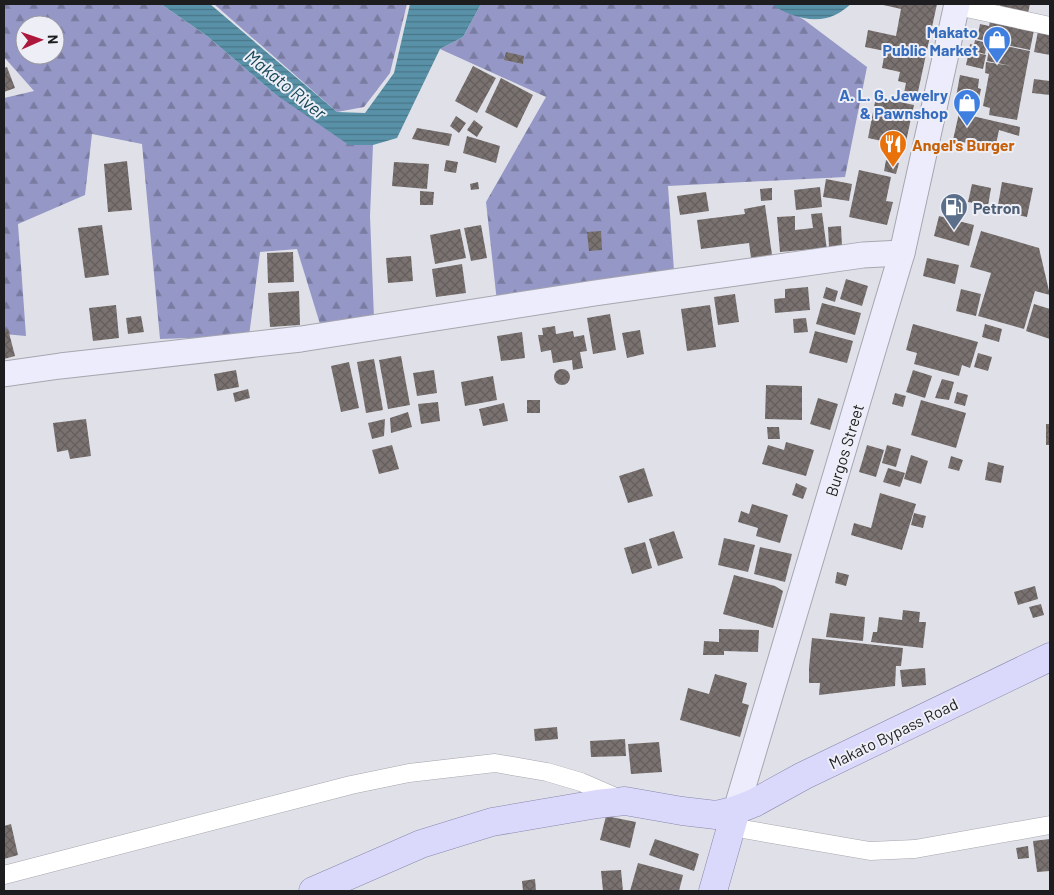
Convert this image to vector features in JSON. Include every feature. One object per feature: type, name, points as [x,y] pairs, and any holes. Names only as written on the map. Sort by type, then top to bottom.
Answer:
[{"type":"main road","name":"Makato Bypass Road","points":[[313,891],[421,844],[462,830],[523,816],[625,801],[734,819],[754,803],[804,776],[1050,657]]},
{"type":"main road","name":"Burgos Street","points":[[713,891],[734,819]]},
{"type":"street","points":[[957,5],[1050,26]]},
{"type":"street","name":"Burgos Street","points":[[734,819],[902,253],[957,5]]},
{"type":"street","points":[[4,374],[301,339],[595,293],[863,255],[902,253]]},
{"type":"street","points":[[4,875],[351,785],[466,766],[495,763],[548,772],[581,782],[625,801]]},
{"type":"street","points":[[734,819],[870,851],[915,849],[1050,825]]},
{"type":"green space","points":[[4,4],[161,4],[207,36],[275,94],[373,145],[370,216],[374,318],[320,324],[297,249],[260,252],[249,336],[160,339],[142,144],[92,134],[85,195],[18,224],[26,336],[4,334],[4,98],[34,91],[4,57]]},
{"type":"green space","points":[[214,4],[407,4],[390,73],[364,107],[337,112]]},
{"type":"green space","points":[[481,4],[771,4],[803,19],[867,67],[845,177],[668,186],[674,271],[497,302],[486,202],[546,97],[440,49],[463,37]]},
{"type":"water","name":"Makato River","points":[[161,4],[210,4],[337,112],[365,113],[394,73],[410,4],[481,4],[463,37],[440,49],[397,138],[373,145],[349,145],[275,94],[207,36]]},
{"type":"water","points":[[771,4],[851,4],[837,14],[827,18],[810,19],[786,12]]},
{"type":"building","points":[[879,4],[937,4],[916,101],[903,98],[906,83],[898,81],[900,72],[882,68],[885,51],[865,47],[868,30],[896,36],[901,9]]},
{"type":"building","points":[[1001,4],[1030,4],[1028,13],[1000,6]]},
{"type":"building","points":[[991,17],[1035,25],[1030,50],[977,39],[980,24],[989,26]]},
{"type":"building","points":[[1038,31],[1050,33],[1050,55],[1034,52]]},
{"type":"building","points":[[975,40],[987,43],[985,54],[969,50],[970,44],[974,45]]},
{"type":"building","points":[[990,43],[1030,51],[1017,120],[989,115],[990,108],[983,106],[989,74],[985,73],[986,62],[1012,66],[987,61]]},
{"type":"building","points":[[969,51],[986,55],[983,69],[966,65]]},
{"type":"building","points":[[506,52],[524,56],[523,64],[504,60]]},
{"type":"building","points":[[473,66],[496,78],[477,113],[455,101]]},
{"type":"building","points":[[7,67],[15,88],[4,92],[4,68]]},
{"type":"building","points":[[960,75],[979,79],[978,88],[981,89],[976,113],[954,108]]},
{"type":"building","points":[[501,78],[533,95],[517,128],[485,112]]},
{"type":"building","points":[[1034,79],[1050,81],[1050,95],[1032,93]]},
{"type":"building","points":[[876,97],[914,105],[905,146],[868,138]]},
{"type":"building","points":[[959,113],[1020,127],[1019,136],[999,130],[995,149],[953,140]]},
{"type":"building","points":[[456,116],[466,123],[459,133],[450,126]]},
{"type":"building","points":[[474,120],[483,127],[477,137],[467,130]]},
{"type":"building","points":[[417,128],[452,134],[449,146],[412,139]]},
{"type":"building","points":[[467,136],[500,146],[496,163],[463,153]]},
{"type":"building","points":[[446,160],[458,162],[456,173],[444,171]]},
{"type":"building","points":[[886,160],[899,163],[896,174],[884,171]]},
{"type":"building","points":[[127,161],[132,210],[108,212],[104,164]]},
{"type":"building","points":[[394,162],[429,164],[427,189],[392,186]]},
{"type":"building","points":[[859,170],[891,177],[886,201],[893,202],[887,225],[849,217]]},
{"type":"building","points":[[826,179],[852,184],[849,201],[823,197]]},
{"type":"building","points":[[478,182],[479,189],[471,190],[470,184]]},
{"type":"building","points":[[1002,182],[1033,188],[1027,217],[997,211]]},
{"type":"building","points":[[972,184],[991,188],[988,206],[968,202]]},
{"type":"building","points":[[820,187],[822,207],[796,210],[794,190]]},
{"type":"building","points":[[772,188],[772,200],[761,201],[760,189]]},
{"type":"building","points":[[420,191],[434,192],[433,205],[420,205]]},
{"type":"building","points":[[706,192],[709,211],[680,215],[677,196]]},
{"type":"building","points":[[765,205],[772,255],[751,258],[749,243],[701,249],[697,220],[745,214],[744,209]]},
{"type":"building","points":[[822,213],[827,250],[813,252],[815,249],[780,252],[777,217],[795,216],[795,230],[813,228],[811,214]]},
{"type":"building","name":"Petron","points":[[939,216],[974,225],[969,246],[934,236]]},
{"type":"building","points":[[102,225],[109,275],[85,278],[78,228]]},
{"type":"building","points":[[481,225],[487,258],[471,261],[464,228]]},
{"type":"building","points":[[841,226],[842,247],[829,247],[828,227]]},
{"type":"building","points":[[460,229],[466,258],[435,264],[430,235]]},
{"type":"building","points":[[601,231],[602,250],[589,251],[587,232]]},
{"type":"building","points":[[981,231],[1039,248],[1050,295],[1035,291],[1024,329],[978,316],[991,273],[970,267]]},
{"type":"building","points":[[293,252],[294,282],[268,283],[267,253]]},
{"type":"building","points":[[411,256],[413,281],[388,283],[386,258]]},
{"type":"building","points":[[927,258],[959,265],[955,284],[923,276]]},
{"type":"building","points":[[462,264],[466,293],[436,297],[432,269]]},
{"type":"building","points":[[846,279],[868,286],[862,306],[840,299]]},
{"type":"building","points":[[808,287],[810,310],[775,313],[774,299],[785,298],[785,289]]},
{"type":"building","points":[[826,287],[838,291],[835,302],[823,298]]},
{"type":"building","points":[[961,289],[981,294],[976,316],[956,311]]},
{"type":"building","points":[[299,291],[300,325],[270,327],[268,293]]},
{"type":"building","points":[[735,294],[739,322],[718,325],[714,297]]},
{"type":"building","points":[[822,303],[861,313],[855,335],[816,324]]},
{"type":"building","points":[[1034,304],[1050,309],[1050,339],[1026,331]]},
{"type":"building","points":[[116,305],[119,338],[93,341],[89,308]]},
{"type":"building","points":[[710,305],[716,347],[687,351],[681,309]]},
{"type":"building","points":[[610,314],[616,350],[593,354],[587,318]]},
{"type":"building","points":[[141,316],[144,332],[128,334],[126,318]]},
{"type":"building","points":[[806,318],[808,332],[794,333],[793,319]]},
{"type":"building","points":[[913,324],[978,342],[970,368],[962,365],[959,376],[914,364],[917,353],[906,350]]},
{"type":"building","points":[[985,324],[1002,329],[999,342],[982,337]]},
{"type":"building","points":[[555,326],[556,334],[573,331],[574,337],[584,335],[587,351],[580,352],[583,368],[573,370],[572,360],[553,363],[551,350],[541,352],[538,335],[543,335],[542,328]]},
{"type":"building","points":[[8,329],[15,356],[4,359],[4,330]]},
{"type":"building","points":[[640,330],[644,354],[627,358],[622,333]]},
{"type":"building","points":[[815,331],[853,341],[847,363],[809,353]]},
{"type":"building","points":[[522,332],[525,358],[501,361],[497,336]]},
{"type":"building","points":[[978,353],[992,357],[988,371],[974,367]]},
{"type":"building","points":[[401,356],[410,405],[388,409],[379,360]]},
{"type":"building","points":[[374,359],[383,410],[366,413],[357,362]]},
{"type":"building","points":[[349,362],[359,408],[341,412],[331,366]]},
{"type":"building","points":[[562,369],[568,371],[570,377],[568,383],[562,385],[556,383],[554,377],[556,371]]},
{"type":"building","points":[[236,370],[239,387],[217,391],[214,374]]},
{"type":"building","points":[[434,370],[437,393],[417,396],[413,373]]},
{"type":"building","points":[[913,370],[932,376],[925,398],[906,392]]},
{"type":"building","points":[[493,376],[497,400],[465,406],[461,382]]},
{"type":"building","points":[[942,379],[954,382],[949,400],[935,398]]},
{"type":"building","points":[[766,385],[802,386],[802,420],[765,419]]},
{"type":"building","points":[[248,389],[250,398],[235,402],[233,393]]},
{"type":"building","points":[[957,392],[968,395],[965,406],[954,403]]},
{"type":"building","points":[[895,393],[906,396],[903,407],[892,404]]},
{"type":"building","points":[[818,398],[838,404],[830,430],[810,424]]},
{"type":"building","points":[[527,400],[540,400],[540,413],[527,413]]},
{"type":"building","points":[[921,400],[966,413],[956,448],[911,435]]},
{"type":"building","points":[[438,402],[440,421],[421,424],[418,404]]},
{"type":"building","points":[[504,403],[508,421],[483,426],[479,409]]},
{"type":"building","points":[[408,412],[412,427],[391,433],[390,418]]},
{"type":"building","points":[[86,419],[91,456],[70,459],[68,450],[57,452],[53,423]]},
{"type":"building","points":[[385,419],[384,436],[372,439],[368,423]]},
{"type":"building","points":[[1046,424],[1050,424],[1050,445],[1046,445]]},
{"type":"building","points":[[767,427],[779,427],[780,439],[768,439]]},
{"type":"building","points":[[786,442],[814,450],[806,476],[762,464],[768,445],[784,450]]},
{"type":"building","points":[[392,445],[399,469],[379,474],[372,450]]},
{"type":"building","points":[[867,445],[884,450],[876,477],[859,472]]},
{"type":"building","points":[[887,445],[901,449],[896,467],[882,463]]},
{"type":"building","points":[[911,455],[928,461],[921,484],[904,479]]},
{"type":"building","points":[[951,456],[963,460],[959,471],[948,468]]},
{"type":"building","points":[[988,462],[1004,466],[1001,483],[985,480]]},
{"type":"building","points":[[644,468],[653,496],[628,503],[619,476]]},
{"type":"building","points":[[888,468],[905,473],[900,487],[883,482]]},
{"type":"building","points":[[796,483],[807,488],[803,499],[792,495]]},
{"type":"building","points":[[880,493],[916,504],[902,550],[851,535],[854,523],[871,528]]},
{"type":"building","points":[[752,504],[788,515],[780,543],[756,536],[758,528],[738,522],[741,511],[749,514]]},
{"type":"building","points":[[914,513],[926,516],[923,528],[911,525]]},
{"type":"building","points":[[674,531],[683,558],[658,566],[649,539]]},
{"type":"building","points":[[724,538],[755,545],[748,572],[718,565]]},
{"type":"building","points":[[645,542],[652,568],[632,574],[624,548]]},
{"type":"building","points":[[760,547],[792,554],[785,582],[754,574]]},
{"type":"building","points":[[837,572],[849,575],[846,586],[835,583]]},
{"type":"building","points":[[734,575],[775,586],[783,591],[773,628],[723,614]]},
{"type":"building","points":[[1035,586],[1038,599],[1018,605],[1014,592]]},
{"type":"building","points":[[1041,604],[1044,615],[1033,618],[1029,607]]},
{"type":"building","points":[[903,610],[920,612],[919,622],[926,622],[923,648],[871,642],[873,632],[877,632],[879,617],[902,620]]},
{"type":"building","points":[[830,613],[865,617],[863,641],[826,637]]},
{"type":"building","points":[[719,629],[759,630],[758,652],[724,651],[724,655],[703,655],[704,641],[719,642]]},
{"type":"building","points":[[812,638],[903,648],[901,666],[896,666],[895,686],[819,695],[820,683],[809,683]]},
{"type":"building","points":[[925,668],[926,685],[902,687],[900,670]]},
{"type":"building","points":[[715,674],[747,683],[742,703],[749,705],[740,737],[680,720],[688,688],[709,694]]},
{"type":"building","points":[[557,727],[558,739],[535,741],[534,729]]},
{"type":"building","points":[[625,739],[626,756],[591,757],[590,741]]},
{"type":"building","points":[[659,742],[662,772],[631,774],[628,744]]},
{"type":"building","points":[[606,816],[636,822],[630,848],[600,840]]},
{"type":"building","points":[[11,824],[18,855],[4,859],[4,826]]},
{"type":"building","points":[[655,839],[699,854],[694,871],[649,855]]},
{"type":"building","points":[[1050,839],[1050,871],[1037,872],[1033,841]]},
{"type":"building","points":[[1028,846],[1029,858],[1018,859],[1016,848]]},
{"type":"building","points":[[638,863],[683,875],[679,891],[630,891]]},
{"type":"building","points":[[621,870],[623,891],[603,891],[601,871]]},
{"type":"building","points":[[535,879],[536,891],[523,891],[522,881]]},
{"type":"place","name":"Makato Public Market","points":[[997,64]]},
{"type":"place","name":"A. L. G. Jewelry & Pawnshop","points":[[967,127]]},
{"type":"place","name":"Angel's Burger","points":[[893,168]]},
{"type":"place","name":"Petron","points":[[954,231]]}]
